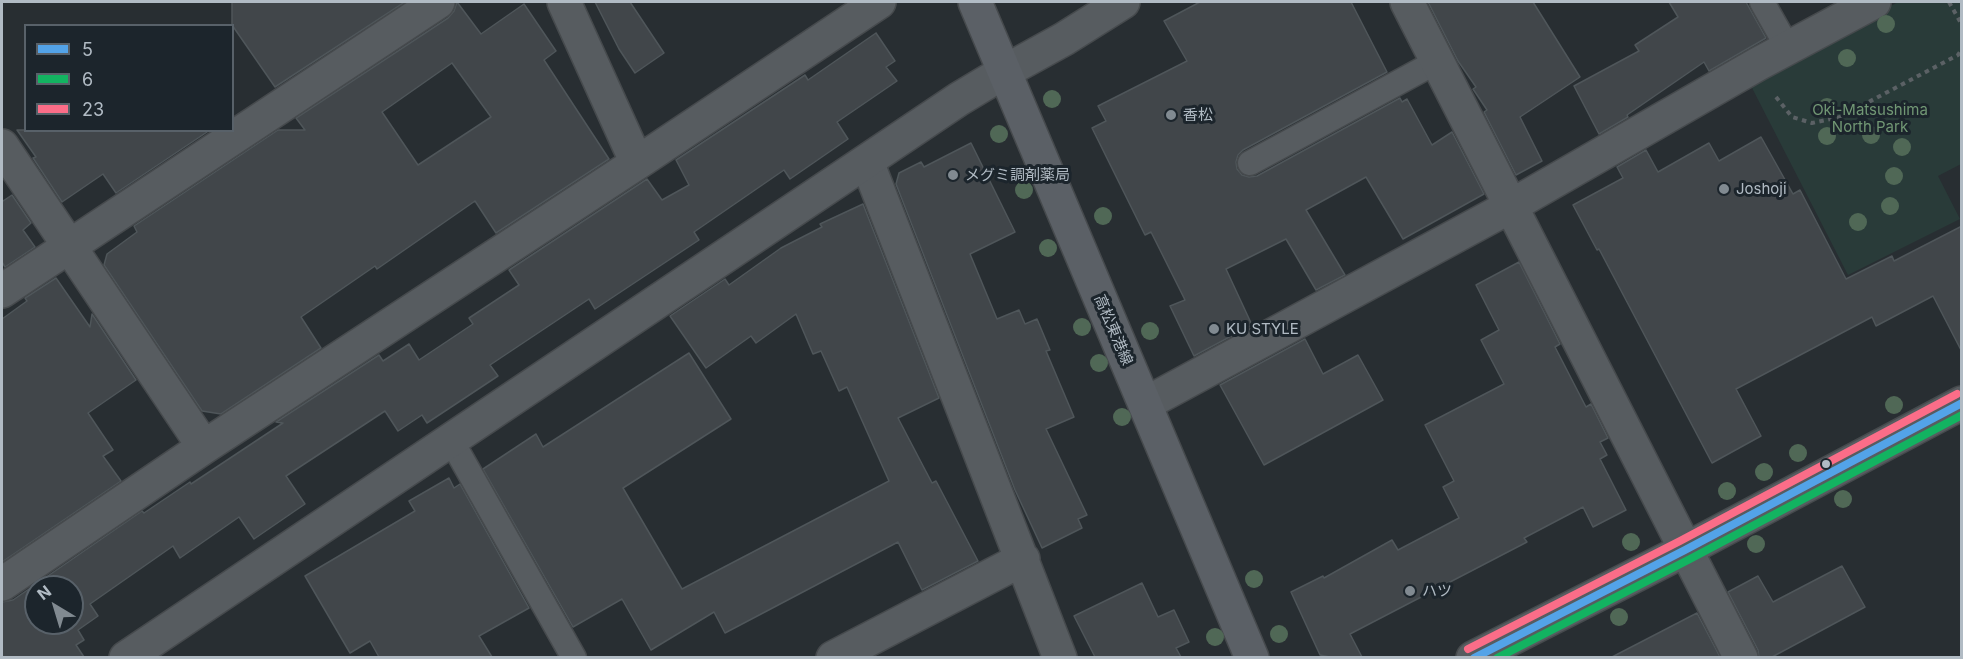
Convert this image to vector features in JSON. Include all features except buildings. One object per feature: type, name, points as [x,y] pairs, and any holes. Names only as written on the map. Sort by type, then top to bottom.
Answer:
[{"type":"main road","name":"高松東港線","points":[[975,2],[1252,657]]},
{"type":"street","points":[[2,291],[438,2]]},
{"type":"street","points":[[564,2],[638,163]]},
{"type":"street","points":[[2,584],[204,447],[879,2]]},
{"type":"street","points":[[130,656],[959,99],[1064,39],[1123,2]]},
{"type":"street","points":[[1407,2],[1741,657]]},
{"type":"street","points":[[1145,404],[1511,206],[1758,64],[1874,2]]},
{"type":"street","points":[[2,146],[204,447]]},
{"type":"street","points":[[867,162],[1060,657]]},
{"type":"street","points":[[1473,657],[1685,549],[1962,403]]},
{"type":"street","points":[[833,657],[1023,559]]},
{"type":"lane","points":[[1762,2],[1788,48]]},
{"type":"lane","points":[[1250,163],[1436,62]]},
{"type":"lane","points":[[451,440],[574,657]]},
{"type":"path","points":[[1949,2],[1962,25]]},
{"type":"path","points":[[1758,64],[1777,99],[1792,117],[1812,123],[1840,117],[1958,55],[1962,49]]},
{"type":"green space","name":"Oki-Matsushima North Park","points":[[1898,2],[1961,2],[1961,164],[1938,176],[1960,219],[1848,275],[1750,84]]},
{"type":"transit line","name":"23","points":[[1468,649],[1680,541],[1957,394]]},
{"type":"transit line","name":"5","points":[[1474,658],[1685,550],[1962,403]]},
{"type":"transit line","name":"6","points":[[1497,658],[1962,415]]},
{"type":"place","name":"香松","points":[[1171,115]]},
{"type":"place","name":"メグミ調剤薬局","points":[[953,175]]},
{"type":"place","name":"Joshoji","points":[[1724,189]]},
{"type":"place","name":"KU STYLE","points":[[1214,329]]},
{"type":"place","name":"ハツ","points":[[1410,591]]}]
